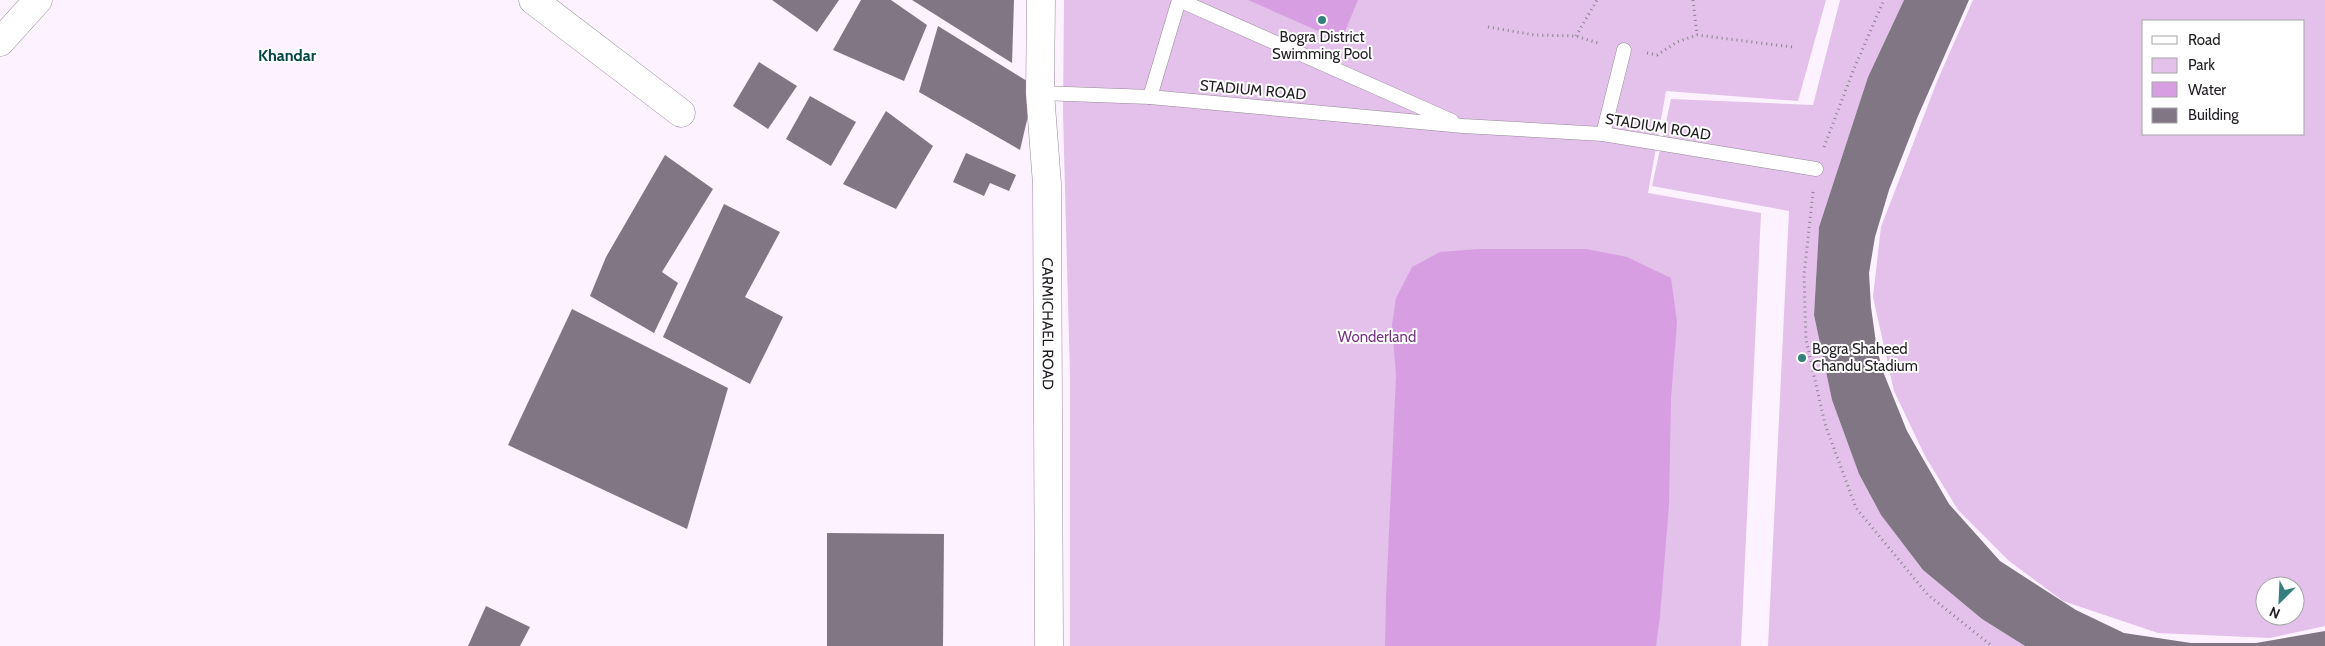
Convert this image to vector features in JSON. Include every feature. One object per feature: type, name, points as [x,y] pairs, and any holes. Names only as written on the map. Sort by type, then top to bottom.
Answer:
[{"type":"street","points":[[0,42],[38,0]]},
{"type":"street","points":[[532,0],[681,113]]},
{"type":"street","name":"CARMICHAEL ROAD","points":[[1041,0],[1040,93],[1047,184],[1049,646]]},
{"type":"lane","name":"STADIUM ROAD","points":[[1179,0],[1463,126]]},
{"type":"lane","points":[[1150,97],[1179,0]]},
{"type":"lane","points":[[1603,134],[1624,50]]},
{"type":"lane","name":"STADIUM ROAD","points":[[1040,93],[1150,97],[1463,126],[1603,134],[1816,169]]},
{"type":"path","points":[[1576,36],[1596,0]]},
{"type":"path","points":[[1693,0],[1697,35]]},
{"type":"path","points":[[1884,0],[1853,71],[1816,169],[1804,275],[1806,340],[1826,424],[1856,508],[1928,595],[1992,646]]},
{"type":"green space","name":"Wonderland","points":[[1064,0],[1826,0],[1798,101],[1666,91],[1648,193],[1761,213],[1741,646],[1070,646],[1070,376],[1063,114]]},
{"type":"green space","name":"Bogra Shaheed Chandu Stadium","points":[[1840,0],[1904,0],[1868,77],[1819,227],[1814,315],[1832,400],[1859,474],[1881,515],[1923,570],[1982,619],[2025,646],[1768,646],[1789,211],[1652,186],[1671,99],[1813,105]]},
{"type":"green space","points":[[1973,0],[2325,0],[2325,626],[2270,638],[2158,633],[2063,601],[2009,561],[1958,510],[1925,456],[1894,391],[1873,297],[1881,227],[1938,79]]},
{"type":"water","name":"Bogra District Swimming Pool","points":[[1248,0],[1358,0],[1341,41]]},
{"type":"water","points":[[1478,249],[1587,249],[1627,257],[1671,278],[1677,322],[1671,399],[1669,505],[1656,646],[1385,646],[1396,376],[1392,325],[1396,298],[1412,267],[1440,252]]},
{"type":"building","points":[[772,0],[839,0],[817,32]]},
{"type":"building","points":[[861,0],[891,0],[927,25],[904,81],[833,50]]},
{"type":"building","points":[[912,0],[1014,0],[1012,63]]},
{"type":"building","points":[[1904,0],[1969,0],[1918,116],[1889,190],[1875,237],[1869,273],[1871,307],[1877,350],[1884,374],[1907,431],[1949,504],[2000,561],[2076,610],[2124,633],[2191,643],[2256,643],[2325,631],[2325,646],[2025,646],[1982,619],[1923,570],[1881,515],[1859,474],[1832,400],[1814,315],[1819,227],[1868,77]]},
{"type":"building","points":[[938,26],[1035,86],[1020,150],[919,92]]},
{"type":"building","points":[[759,62],[797,86],[768,129],[733,106]]},
{"type":"building","points":[[810,96],[856,122],[831,166],[786,139]]},
{"type":"building","points":[[886,111],[933,146],[896,209],[843,184]]},
{"type":"building","points":[[966,153],[1016,175],[1009,191],[990,183],[984,196],[953,182]]},
{"type":"building","points":[[665,155],[713,189],[662,272],[678,283],[654,333],[590,296],[606,257]]},
{"type":"building","points":[[724,204],[780,232],[745,297],[783,317],[750,384],[663,337]]},
{"type":"building","points":[[572,309],[728,388],[687,529],[508,445]]},
{"type":"building","points":[[827,533],[944,534],[943,646],[827,646]]},
{"type":"building","points":[[486,606],[530,627],[520,646],[468,646]]},
{"type":"place","name":"Bogra District Swimming Pool","points":[[1322,20]]},
{"type":"place","name":"Bogra Shaheed Chandu Stadium","points":[[1802,358]]},
{"type":"district","name":"Khandar","points":[[287,55]]}]
